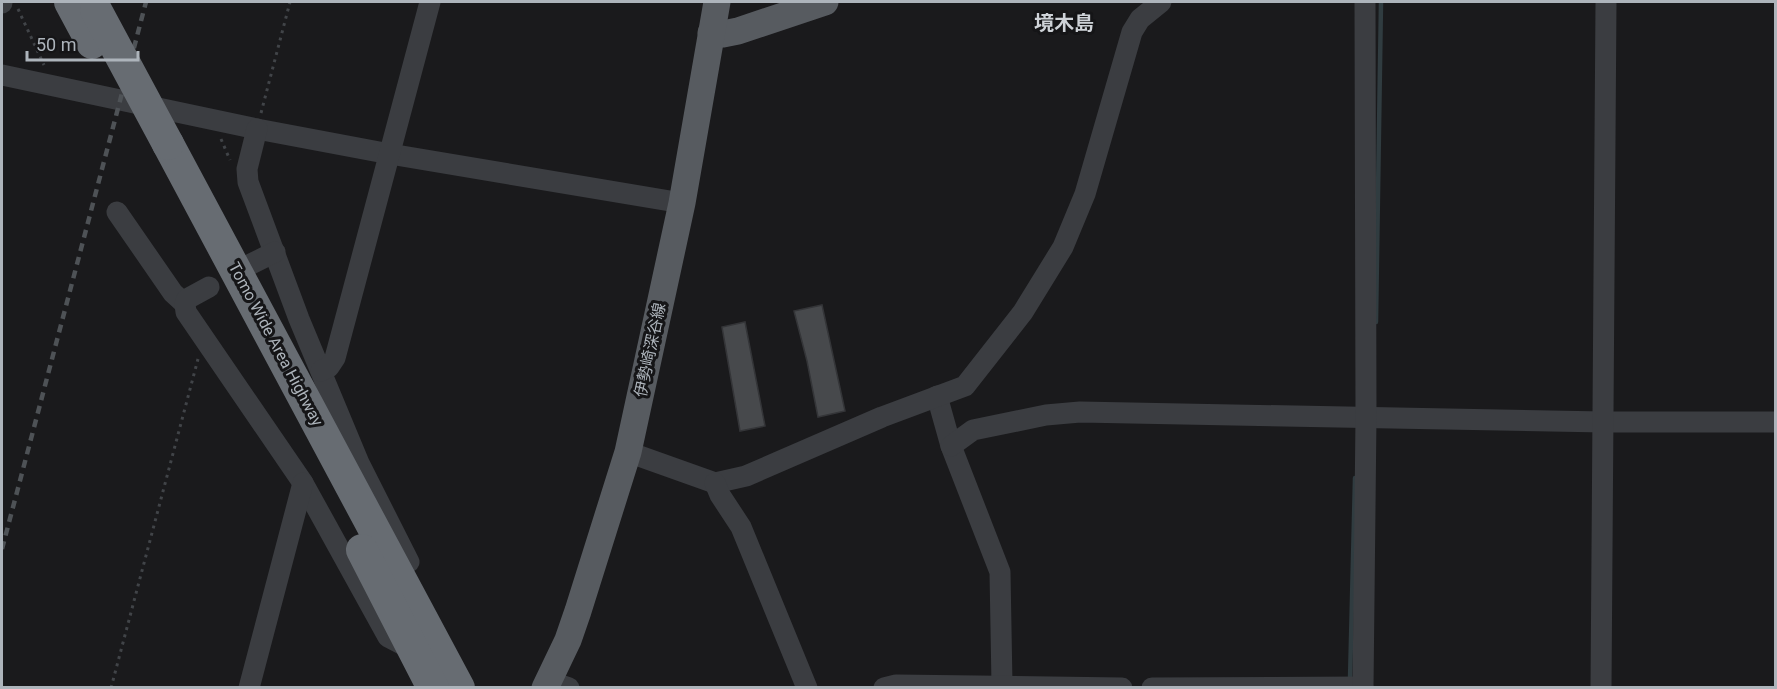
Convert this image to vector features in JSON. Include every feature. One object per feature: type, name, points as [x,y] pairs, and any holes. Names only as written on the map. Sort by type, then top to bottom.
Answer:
[{"type":"highway","name":"Tomo Wide Area Highway","points":[[86,4],[92,43],[161,152],[411,597],[459,687]]},
{"type":"highway","name":"Tomo Wide Area Highway","points":[[86,4],[284,400],[433,687]]},
{"type":"main road","name":"伊勢崎深谷線","points":[[555,685],[628,452],[682,203],[717,2]]},
{"type":"main road","points":[[711,33],[738,32],[825,2]]},
{"type":"street","points":[[321,371],[329,367],[335,358],[429,2]]},
{"type":"street","points":[[628,452],[716,483],[746,476],[882,417],[965,386],[1023,312],[1063,247],[1085,194],[1132,32],[1140,19],[1161,2]]},
{"type":"street","points":[[1152,687],[1363,687],[1366,417],[1365,2]]},
{"type":"street","points":[[1601,687],[1606,2]]},
{"type":"street","points":[[2,75],[257,129],[390,154],[682,203]]},
{"type":"street","points":[[257,129],[247,169],[248,182],[359,463],[416,576],[411,597]]},
{"type":"street","points":[[117,212],[173,293],[185,304]]},
{"type":"street","points":[[251,264],[275,252]]},
{"type":"street","points":[[208,286],[187,299],[186,312],[303,483],[388,637],[413,651]]},
{"type":"street","points":[[937,396],[951,446],[1000,572],[1002,685]]},
{"type":"street","points":[[951,446],[973,430],[1013,420],[1069,413],[1123,412],[1604,422],[1776,422]]},
{"type":"street","points":[[249,687],[303,483]]},
{"type":"street","points":[[716,483],[720,495],[741,527],[807,687]]},
{"type":"street","points":[[884,687],[896,685],[1122,687]]},
{"type":"path","points":[[15,2],[48,75],[50,85]]},
{"type":"path","points":[[257,129],[290,2]]},
{"type":"path","points":[[211,118],[234,169],[239,171],[247,169]]},
{"type":"path","points":[[111,687],[198,357],[210,347]]},
{"type":"building","points":[[822,305],[845,411],[818,417],[794,311]]},
{"type":"building","points":[[745,322],[765,426],[740,431],[722,327]]},
{"type":"waterway","points":[[1376,322],[1381,2]]},
{"type":"waterway","points":[[1350,680],[1355,478]]},
{"type":"railway","points":[[2,549],[146,2]]},
{"type":"district","name":"境木島","points":[[1064,23]]}]
